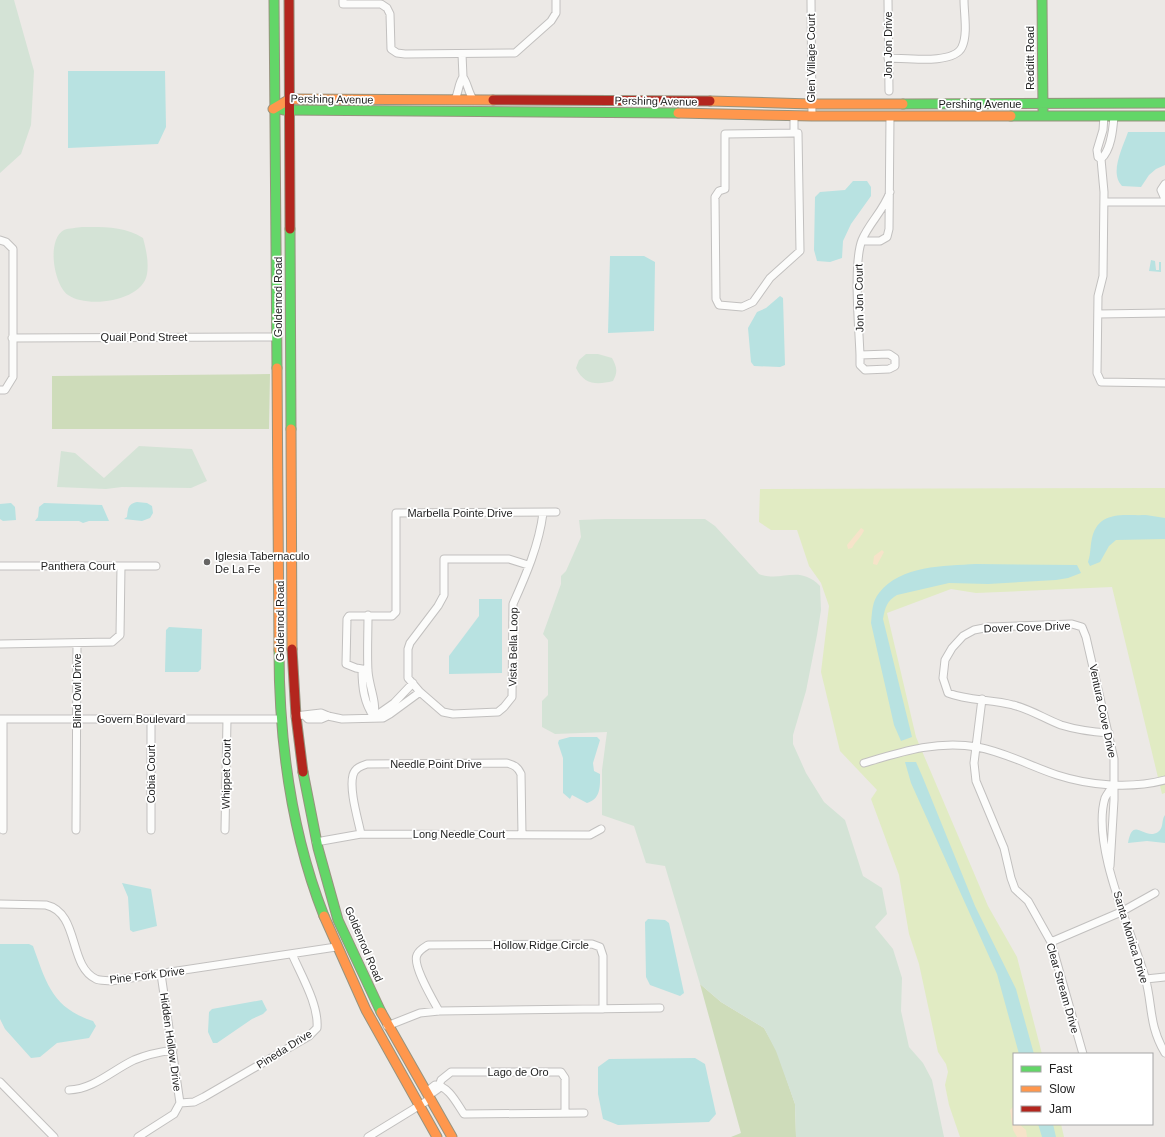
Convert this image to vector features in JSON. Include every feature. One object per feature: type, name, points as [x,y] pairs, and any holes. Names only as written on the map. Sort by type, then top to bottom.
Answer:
[{"type":"main road","name":"Goldenrod Road","points":[[274,0],[273,108],[276,216],[280,692],[296,828],[320,908],[336,948],[370,1021],[437,1137]]},
{"type":"main road","name":"Goldenrod Road","points":[[289,0],[292,621],[297,740],[316,842],[338,919],[388,1026],[452,1137]]},
{"type":"main road","name":"Redditt Road","points":[[1042,0],[1043,116]]},
{"type":"main road","name":"Pershing Avenue","points":[[273,108],[290,99],[663,100],[812,104],[1165,103]]},
{"type":"main road","name":"Pershing Avenue","points":[[273,108],[290,111],[656,112],[794,116],[1165,116]]},
{"type":"main road","points":[[276,216],[282,234],[282,310],[290,318]]},
{"type":"main road","points":[[277,337],[286,349],[286,433],[291,445]]},
{"type":"main road","points":[[277,434],[284,445],[284,508],[291,514]]},
{"type":"main road","points":[[278,525],[282,526],[287,532],[287,604],[292,621]]},
{"type":"main road","points":[[280,692],[287,706],[295,716]]},
{"type":"main road","points":[[282,719],[286,722],[297,740]]},
{"type":"street","points":[[343,0],[343,4],[381,4],[387,8],[390,14],[390,45],[397,53],[462,54],[515,53],[551,21],[556,13],[556,0]]},
{"type":"street","name":"Glen Village Court","points":[[811,0],[812,116]]},
{"type":"street","name":"Jon Jon Drive","points":[[888,0],[889,90]]},
{"type":"street","points":[[888,58],[944,59],[954,56],[962,48],[964,38],[964,0]]},
{"type":"street","points":[[462,54],[463,77],[467,82],[469,93],[473,99]]},
{"type":"street","points":[[455,99],[459,89],[459,82],[463,77]]},
{"type":"street","points":[[794,116],[794,133]]},
{"type":"street","name":"Jon Jon Court","points":[[862,241],[880,241],[887,237],[889,229],[890,116]]},
{"type":"street","points":[[1101,159],[1098,156],[1097,150],[1101,138],[1104,116]]},
{"type":"street","points":[[1114,116],[1110,141],[1101,159],[1104,202],[1104,276],[1098,296],[1097,373],[1101,382],[1165,383]]},
{"type":"street","points":[[794,133],[798,133],[800,251],[770,278],[753,302],[742,307],[720,305],[716,299],[715,198],[719,191],[725,189],[725,134],[794,133]]},
{"type":"street","points":[[1101,138],[1110,141]]},
{"type":"street","points":[[1165,184],[1161,190],[1165,199]]},
{"type":"street","name":"Jon Jon Court","points":[[860,355],[890,354],[895,358],[895,366],[890,369],[865,370],[860,365],[858,254],[869,226],[886,203],[890,192]]},
{"type":"street","points":[[1104,202],[1165,202]]},
{"type":"street","points":[[0,240],[6,242],[13,249],[13,377],[5,390],[0,390]]},
{"type":"street","points":[[1098,314],[1165,313]]},
{"type":"street","name":"Quail Pond Street","points":[[12,338],[277,337]]},
{"type":"street","name":"Marbella Pointe Drive","points":[[365,670],[346,664],[347,619],[349,616],[392,616],[396,612],[396,513],[556,512]]},
{"type":"street","name":"Vista Bella Loop","points":[[528,565],[509,559],[444,559],[444,595],[438,606],[410,643],[408,649],[408,678],[420,692],[443,712],[453,714],[498,712],[512,697],[513,604],[540,534],[543,513]]},
{"type":"street","name":"Panthera Court","points":[[0,566],[156,566]]},
{"type":"street","name":"Blind Owl Drive","points":[[76,830],[77,643],[112,642],[120,635],[121,566]]},
{"type":"street","points":[[368,615],[365,670],[368,708],[374,717]]},
{"type":"street","name":"Dover Cove Drive","points":[[982,699],[955,696],[948,693],[943,678],[945,660],[952,648],[962,636],[974,630],[989,627],[1072,624],[1082,627],[1086,637]]},
{"type":"street","name":"Ventura Cove Drive","points":[[1086,637],[1114,759],[1113,785]]},
{"type":"street","points":[[0,644],[77,643]]},
{"type":"street","points":[[374,717],[394,704],[413,683]]},
{"type":"street","points":[[295,716],[305,716],[308,713],[321,713],[328,716],[352,720],[374,717],[380,718],[390,714],[420,692]]},
{"type":"street","points":[[982,699],[1022,707],[1061,725],[1086,731],[1109,733]]},
{"type":"street","name":"Clear Stream Drive","points":[[982,699],[974,762],[976,781],[1004,848],[1015,889],[1028,902],[1051,942],[1083,1053]]},
{"type":"street","points":[[2,719],[3,830]]},
{"type":"street","name":"Govern Boulevard","points":[[2,719],[282,719]]},
{"type":"street","name":"Cobia Court","points":[[151,719],[151,830]]},
{"type":"street","name":"Whippet Court","points":[[225,830],[227,719]]},
{"type":"street","points":[[864,763],[914,749],[944,744],[976,747],[1012,757],[1057,775],[1113,785],[1148,784],[1165,780]]},
{"type":"street","name":"Needle Point Drive","points":[[361,834],[353,787],[353,774],[358,767],[367,764],[514,764],[519,768],[521,774],[522,834]]},
{"type":"street","name":"Santa Monica Drive","points":[[1113,785],[1105,797],[1103,815],[1104,840],[1121,912],[1146,979],[1153,1026],[1165,1052]]},
{"type":"street","name":"Long Needle Court","points":[[316,842],[361,834],[590,835],[601,829]]},
{"type":"street","points":[[1051,942],[1121,912],[1155,893]]},
{"type":"street","name":"Pine Fork Drive","points":[[0,904],[46,905],[54,907],[64,916],[81,960],[87,971],[96,979],[112,981],[336,948]]},
{"type":"street","name":"Hollow Ridge Circle","points":[[438,1011],[416,966],[416,957],[420,950],[428,945],[592,944],[600,948],[603,956],[603,1009]]},
{"type":"street","name":"Pineda Drive","points":[[180,1103],[194,1102],[204,1098],[308,1036],[317,1028],[318,1018],[314,1004],[292,954]]},
{"type":"street","name":"Hidden Hollow Drive","points":[[138,1137],[174,1114],[180,1103],[161,974]]},
{"type":"street","points":[[1146,979],[1165,977]]},
{"type":"street","points":[[388,1026],[420,1013],[438,1011],[660,1008]]},
{"type":"street","points":[[69,1090],[83,1089],[133,1061],[151,1054],[173,1050]]},
{"type":"street","name":"Lago de Oro","points":[[368,1137],[418,1106],[438,1089],[438,1085],[441,1080],[452,1072],[561,1072],[565,1078],[565,1113]]},
{"type":"street","points":[[0,1082],[54,1137]]},
{"type":"street","points":[[438,1085],[449,1092],[464,1114],[584,1113]]},
{"type":"green space","points":[[0,0],[14,0],[34,71],[31,125],[21,154],[0,173]]},
{"type":"green space","points":[[82,227],[106,227],[121,229],[143,238],[148,269],[143,283],[136,291],[114,300],[101,302],[77,299],[68,295],[63,290],[56,273],[54,262],[55,243],[58,235],[64,230]]},
{"type":"green space","points":[[586,354],[598,354],[612,358],[616,370],[616,375],[613,381],[596,383],[587,381],[579,374],[576,368],[579,360]]},
{"type":"green space","points":[[270,374],[269,429],[52,429],[52,376]]},
{"type":"green space","points":[[139,446],[192,449],[207,481],[191,488],[122,487],[106,489],[57,487],[61,451],[75,453],[104,478]]},
{"type":"green space","points":[[1165,488],[1165,793],[1162,794],[1112,587],[976,593],[951,589],[887,613],[916,737],[988,906],[1017,957],[1042,1053],[1013,1053],[1013,1125],[1061,1125],[1064,1137],[960,1137],[949,1105],[945,1085],[948,1072],[946,1064],[938,1052],[919,964],[909,934],[899,875],[871,799],[877,790],[840,751],[821,672],[829,606],[821,583],[809,566],[797,530],[771,530],[759,522],[760,489]]},
{"type":"green space","points":[[705,519],[715,526],[759,574],[775,577],[790,575],[804,576],[820,586],[821,610],[817,635],[806,691],[793,735],[793,744],[806,773],[824,802],[845,820],[863,876],[882,888],[887,914],[875,927],[893,949],[902,978],[901,1011],[909,1047],[923,1063],[932,1080],[944,1137],[796,1137],[795,1104],[776,1051],[764,1028],[721,1002],[700,984],[665,866],[646,863],[634,826],[602,815],[602,770],[607,732],[555,734],[542,727],[542,701],[548,695],[548,640],[543,634],[561,584],[561,576],[566,571],[581,537],[579,520]]},
{"type":"green space","points":[[700,984],[721,1002],[764,1028],[777,1051],[795,1104],[796,1137],[731,1137],[741,1133]]},
{"type":"sand","points":[[861,528],[864,530],[862,534],[852,548],[848,549],[847,545]]},
{"type":"sand","points":[[882,550],[884,552],[877,565],[873,564],[874,556]]},
{"type":"sand","points":[[1013,1107],[1013,1125],[1020,1125],[1026,1130],[1027,1137],[1017,1137],[1013,1130],[1010,1110]]},
{"type":"water","points":[[68,71],[165,71],[166,127],[158,144],[68,148]]},
{"type":"water","points":[[1128,132],[1165,132],[1165,165],[1156,169],[1149,175],[1141,187],[1122,186],[1118,181],[1118,160]]},
{"type":"water","points":[[853,181],[867,181],[871,187],[871,196],[851,224],[843,241],[842,258],[830,262],[817,261],[814,250],[815,197],[820,192],[845,190]]},
{"type":"water","points":[[610,256],[644,256],[655,262],[654,331],[608,333]]},
{"type":"water","points":[[1151,260],[1155,261],[1156,270],[1159,270],[1159,262],[1161,262],[1161,272],[1149,271]]},
{"type":"water","points":[[780,296],[783,298],[785,365],[780,367],[754,366],[751,362],[748,328],[757,312],[766,308]]},
{"type":"water","points":[[137,502],[147,503],[152,506],[153,513],[150,518],[142,521],[124,519],[127,517],[130,505]]},
{"type":"water","points":[[11,503],[15,507],[16,520],[3,521],[0,519],[0,504]]},
{"type":"water","points":[[44,503],[102,505],[109,521],[89,521],[83,523],[79,521],[35,521],[38,517],[39,507]]},
{"type":"water","points":[[1146,515],[1165,518],[1165,539],[1116,540],[1109,546],[1100,562],[1090,566],[1088,562],[1092,538],[1095,529],[1100,523],[1113,516]]},
{"type":"water","points":[[950,565],[1077,565],[1081,573],[1068,578],[1056,580],[988,584],[949,583],[897,595],[891,600],[886,608],[883,619],[912,737],[901,741],[894,725],[871,623],[875,600],[879,593],[888,584],[911,572]]},
{"type":"water","points":[[479,599],[502,599],[502,673],[449,674],[449,656],[479,616]]},
{"type":"water","points":[[169,627],[202,629],[201,669],[198,672],[165,672],[166,630]]},
{"type":"water","points":[[570,737],[597,737],[600,740],[593,763],[594,771],[600,774],[599,792],[592,801],[587,803],[572,795],[570,799],[563,793],[563,758],[558,743],[559,740]]},
{"type":"water","points":[[905,762],[916,762],[975,906],[1016,989],[1034,1053],[1019,1053],[997,974],[911,783]]},
{"type":"water","points":[[1165,815],[1165,843],[1147,841],[1128,843],[1130,835],[1133,831],[1140,830],[1148,834],[1158,832],[1161,828]]},
{"type":"water","points":[[122,883],[151,889],[157,926],[133,932],[130,930],[128,897]]},
{"type":"water","points":[[648,919],[665,920],[669,923],[684,993],[680,996],[650,985],[646,977],[645,922]]},
{"type":"water","points":[[0,944],[29,944],[33,946],[47,982],[59,1001],[79,1016],[93,1021],[96,1026],[89,1038],[57,1043],[40,1057],[31,1058],[5,1029],[0,1019]]},
{"type":"water","points":[[262,1000],[267,1010],[263,1014],[252,1019],[217,1043],[213,1043],[208,1032],[209,1012],[212,1009]]},
{"type":"water","points":[[695,1058],[705,1064],[716,1114],[709,1122],[618,1125],[603,1119],[598,1094],[598,1067],[609,1059]]},
{"type":"water","points":[[1038,1125],[1053,1125],[1056,1137],[1042,1137]]},
{"type":"traffic: fast","points":[[274,0],[277,368]]},
{"type":"traffic: fast","points":[[1042,0],[1043,110]]},
{"type":"traffic: fast","points":[[903,104],[1165,103]]},
{"type":"traffic: fast","points":[[283,110],[678,113]]},
{"type":"traffic: fast","points":[[1011,116],[1165,116]]},
{"type":"traffic: fast","points":[[290,229],[291,429]]},
{"type":"traffic: fast","points":[[279,650],[281,718],[289,785],[303,852],[324,916]]},
{"type":"traffic: fast","points":[[303,772],[318,848],[338,920],[381,1012]]},
{"type":"traffic: slow","points":[[273,109],[290,99],[493,100]]},
{"type":"traffic: slow","points":[[710,101],[811,104],[903,104]]},
{"type":"traffic: slow","points":[[678,113],[812,116],[1011,116]]},
{"type":"traffic: slow","points":[[277,368],[279,650]]},
{"type":"traffic: slow","points":[[291,429],[292,649]]},
{"type":"traffic: slow","points":[[324,916],[366,1010],[437,1137]]},
{"type":"traffic: slow","points":[[381,1012],[452,1137]]},
{"type":"traffic: jam","points":[[289,0],[290,229]]},
{"type":"traffic: jam","points":[[493,100],[710,101]]},
{"type":"traffic: jam","points":[[292,649],[296,716],[303,772]]},
{"type":"place","name":"Iglesia Tabernaculo De La Fe","points":[[207,562]]}]
